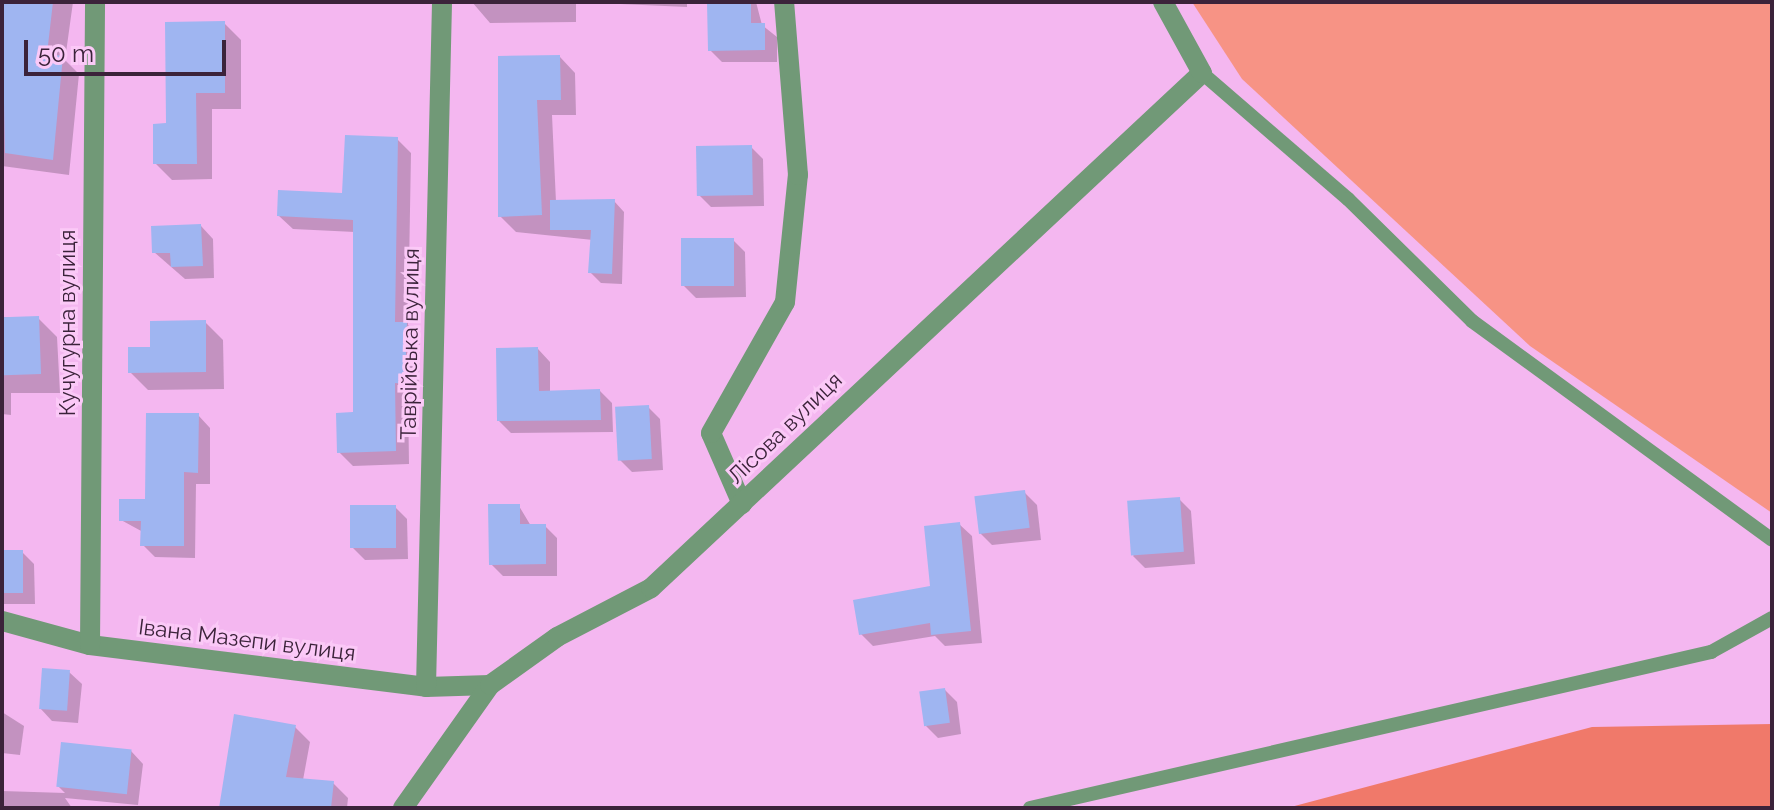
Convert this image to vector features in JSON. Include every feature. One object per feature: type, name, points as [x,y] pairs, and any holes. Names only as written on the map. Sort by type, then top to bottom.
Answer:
[{"type":"street","name":"Кучугурна вулиця","points":[[90,645],[95,2]]},
{"type":"street","name":"Таврійська вулиця","points":[[426,687],[442,2]]},
{"type":"street","points":[[742,504],[711,433],[785,302],[798,175],[784,2]]},
{"type":"street","points":[[1163,2],[1202,73]]},
{"type":"street","name":"Лісова вулиця","points":[[403,808],[490,685],[557,637],[651,588],[1202,73]]},
{"type":"street","name":"Івана Мазепи вулиця","points":[[2,621],[90,645],[426,687],[490,685]]},
{"type":"lane","points":[[1202,73],[1348,199],[1472,321],[1772,540]]},
{"type":"lane","points":[[1030,808],[1711,652],[1772,618]]},
{"type":"shaded area","points":[[1192,2],[1772,2],[1772,513],[1530,346],[1242,79]]},
{"type":"shaded area","points":[[1772,724],[1772,808],[1287,808],[1592,727]]},
{"type":"building","points":[[2,2],[53,2],[47,54],[63,56],[53,160],[5,153]]},
{"type":"building","points":[[707,2],[751,2],[751,23],[765,23],[765,50],[708,51]]},
{"type":"building","points":[[225,21],[225,93],[196,93],[197,164],[153,164],[153,124],[166,123],[165,22]]},
{"type":"building","points":[[560,55],[561,100],[537,100],[542,215],[498,217],[498,56]]},
{"type":"building","points":[[345,135],[398,137],[395,322],[407,322],[405,384],[395,383],[396,451],[337,453],[336,413],[353,412],[353,220],[277,216],[278,190],[342,193]]},
{"type":"building","points":[[752,145],[753,195],[697,196],[696,146]]},
{"type":"building","points":[[615,199],[612,274],[588,273],[591,230],[550,230],[550,200]]},
{"type":"building","points":[[201,224],[203,266],[171,267],[170,253],[152,253],[151,226]]},
{"type":"building","points":[[681,238],[734,238],[734,286],[681,286]]},
{"type":"building","points":[[39,316],[41,374],[4,375],[2,317]]},
{"type":"building","points":[[206,320],[206,372],[128,373],[128,347],[150,347],[150,321]]},
{"type":"building","points":[[538,347],[539,391],[600,389],[601,420],[497,421],[496,348]]},
{"type":"building","points":[[649,405],[652,459],[618,461],[615,407]]},
{"type":"building","points":[[146,413],[199,413],[198,473],[184,472],[184,546],[140,546],[141,521],[119,521],[119,499],[145,499]]},
{"type":"building","points":[[1025,490],[1030,528],[979,534],[974,496]]},
{"type":"building","points":[[1180,497],[1184,552],[1131,556],[1127,501]]},
{"type":"building","points":[[488,504],[520,504],[520,524],[546,524],[546,564],[489,565]]},
{"type":"building","points":[[350,505],[396,505],[396,548],[350,548]]},
{"type":"building","points":[[960,522],[971,631],[931,635],[930,623],[859,635],[853,600],[930,586],[924,526]]},
{"type":"building","points":[[2,550],[23,550],[23,593],[2,593]]},
{"type":"building","points":[[42,668],[70,670],[67,711],[39,709]]},
{"type":"building","points":[[945,688],[950,723],[924,726],[919,692]]},
{"type":"building","points":[[234,714],[296,725],[286,777],[334,781],[331,808],[219,808]]},
{"type":"building","points":[[61,742],[132,749],[127,794],[56,787]]}]
